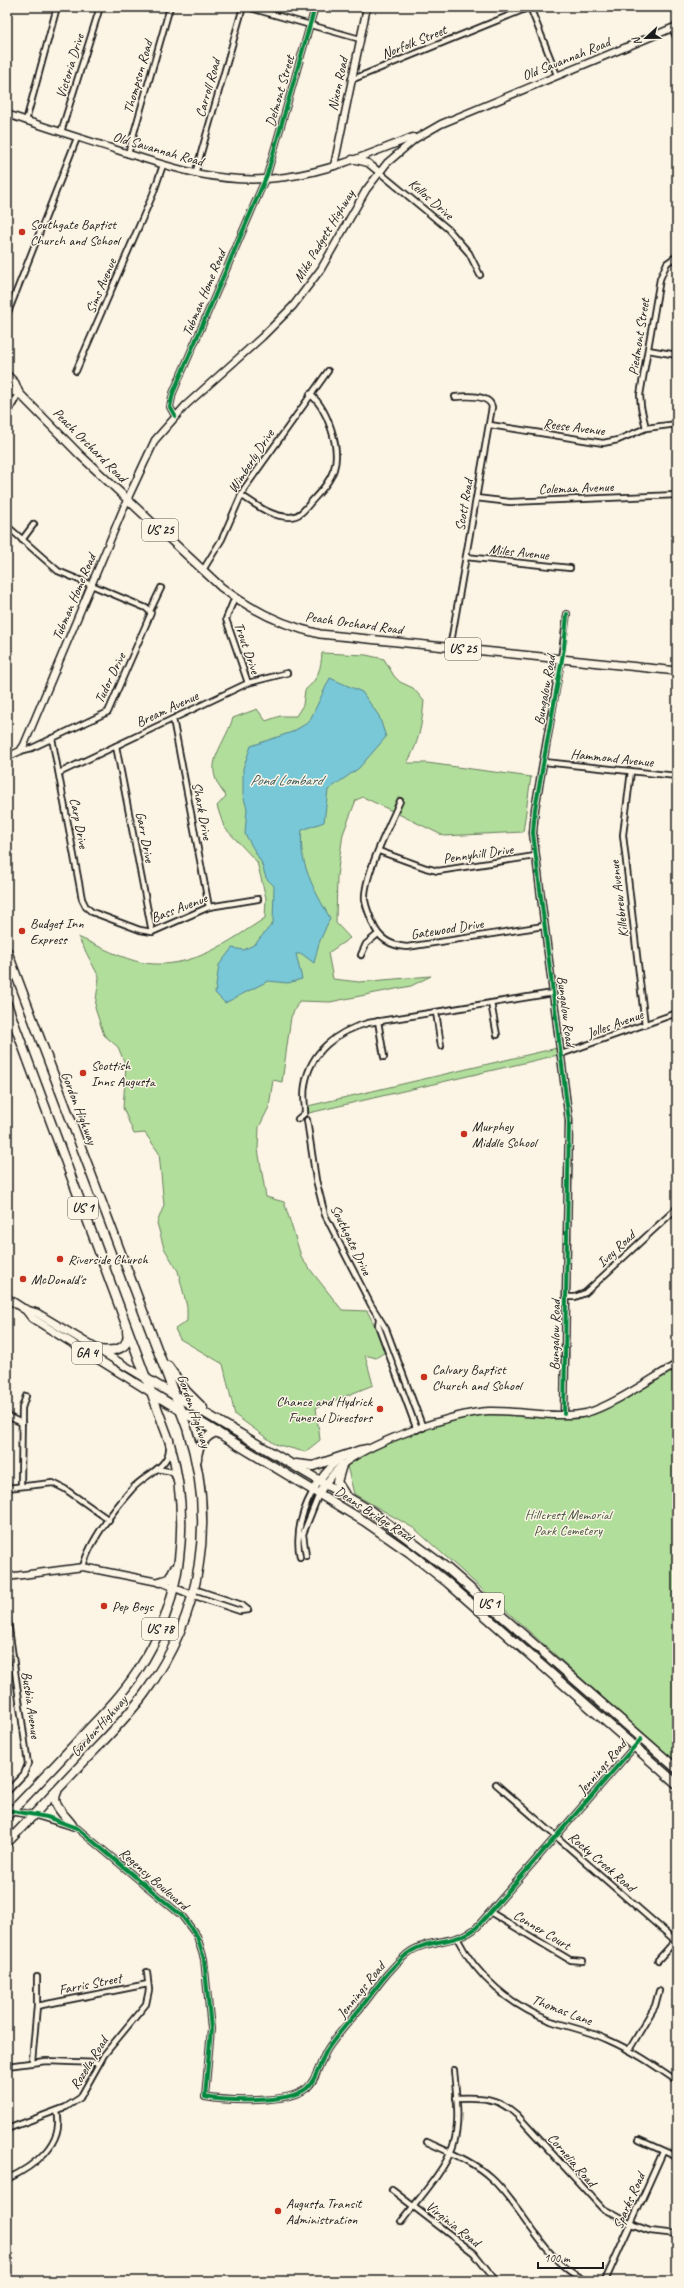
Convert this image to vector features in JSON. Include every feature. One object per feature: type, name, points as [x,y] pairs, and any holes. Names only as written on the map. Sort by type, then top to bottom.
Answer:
[{"type":"highway","name":"Gordon Highway","points":[[7,951],[175,1395],[197,1466],[203,1521],[201,1552],[193,1592],[173,1646],[145,1692],[126,1717],[7,1843]]},
{"type":"highway","name":"Gordon Highway","points":[[7,1004],[169,1440],[179,1486],[182,1533],[174,1587],[162,1625],[136,1674],[112,1704],[9,1813]]},
{"type":"highway","points":[[100,1350],[116,1350],[124,1346],[128,1336],[126,1322]]},
{"type":"highway","name":"US 1","points":[[152,1333],[178,1381],[196,1401],[218,1421]]},
{"type":"highway","name":"Deans Bridge Road","points":[[147,1378],[351,1499],[400,1532],[448,1569],[677,1769]]},
{"type":"highway","name":"Deans Bridge Road","points":[[152,1393],[380,1531],[423,1563],[677,1784]]},
{"type":"highway","points":[[197,1466],[199,1450],[208,1435],[217,1432]]},
{"type":"highway","points":[[286,1461],[313,1466],[349,1454]]},
{"type":"highway","points":[[342,1465],[338,1475],[338,1486],[351,1499]]},
{"type":"highway","points":[[159,1582],[169,1579],[174,1571],[182,1533]]},
{"type":"highway","points":[[60,1786],[55,1795],[56,1803],[72,1825]]},
{"type":"main road","name":"Peach Orchard Road","points":[[7,375],[15,383],[19,393],[127,500],[203,570],[236,598],[271,618],[297,629],[365,640],[677,671]]},
{"type":"main road","points":[[7,390],[19,393]]},
{"type":"main road","name":"Deans Bridge Road","points":[[7,1298],[24,1309],[32,1318],[152,1393]]},
{"type":"main road","name":"Deans Bridge Road","points":[[24,1309],[37,1312],[147,1378]]},
{"type":"street","points":[[26,121],[57,7]]},
{"type":"street","name":"Victoria Drive","points":[[61,132],[100,7]]},
{"type":"street","name":"Thompson Road","points":[[128,154],[170,7]]},
{"type":"street","name":"Carroll Road","points":[[195,174],[243,7]]},
{"type":"street","points":[[247,7],[360,39]]},
{"type":"street","name":"Delmont Street","points":[[264,179],[267,175],[314,7]]},
{"type":"street","name":"Nixon Road","points":[[334,166],[367,7]]},
{"type":"street","points":[[530,7],[557,75]]},
{"type":"street","name":"Norfolk Street","points":[[351,80],[530,7]]},
{"type":"street","points":[[675,27],[677,39]]},
{"type":"street","name":"Old Savannah Road","points":[[465,114],[675,27]]},
{"type":"street","name":"Old Savannah Road","points":[[7,114],[163,165],[195,174],[228,178],[264,179],[298,175],[334,166],[426,132]]},
{"type":"street","name":"Mike Padgett Highway","points":[[175,416],[262,337],[293,306],[321,269],[366,190],[379,172],[400,150],[426,132],[465,114]]},
{"type":"street","points":[[7,315],[77,138]]},
{"type":"street","name":"Kellos Drive","points":[[352,159],[368,163],[448,229],[469,253],[480,274]]},
{"type":"street","name":"Sims Avenue","points":[[76,371],[153,194],[163,165]]},
{"type":"street","name":"Tubman Home Road","points":[[20,751],[92,586],[127,500],[152,446],[175,416],[170,407],[172,397],[264,179]]},
{"type":"street","name":"Piedmont Street","points":[[646,428],[640,400],[660,279],[667,264],[677,256]]},
{"type":"street","points":[[648,350],[677,355]]},
{"type":"street","name":"Wimberly Drive","points":[[203,570],[222,540],[241,495],[310,394],[328,371]]},
{"type":"street","points":[[7,415],[19,393]]},
{"type":"street","points":[[241,495],[271,514],[293,517],[302,512],[326,485],[335,467],[335,449],[324,411],[310,394]]},
{"type":"street","name":"Scott Road","points":[[450,648],[492,408],[489,402],[479,398],[455,397]]},
{"type":"street","name":"Reese Avenue","points":[[490,425],[603,443],[618,440],[646,428],[677,424]]},
{"type":"street","name":"Coleman Avenue","points":[[476,498],[510,502],[677,495]]},
{"type":"street","points":[[22,540],[34,524]]},
{"type":"street","points":[[7,526],[58,571],[146,608],[150,612]]},
{"type":"street","name":"Miles Avenue","points":[[466,557],[570,568]]},
{"type":"street","name":"Tudor Drive","points":[[20,751],[32,748],[108,712],[161,588]]},
{"type":"street","name":"Trout Drive","points":[[236,598],[226,619],[248,684]]},
{"type":"street","name":"Bungalow Road","points":[[564,1414],[570,1146],[569,1121],[544,926],[534,823],[567,614]]},
{"type":"street","name":"Bream Avenue","points":[[59,772],[248,684],[287,673]]},
{"type":"street","name":"Shark Drive","points":[[173,719],[209,907]]},
{"type":"street","name":"Carp Drive","points":[[52,738],[82,899],[88,909]]},
{"type":"street","name":"Garr Drive","points":[[116,746],[152,932]]},
{"type":"street","points":[[7,757],[20,751]]},
{"type":"street","name":"Hammond Avenue","points":[[544,762],[677,776]]},
{"type":"street","name":"Killebrew Avenue","points":[[631,771],[623,835],[645,1025]]},
{"type":"street","points":[[361,955],[366,944],[378,934],[365,897],[367,886],[379,851],[400,801]]},
{"type":"street","name":"Pennyhill Drive","points":[[379,851],[438,871],[536,856]]},
{"type":"street","name":"Bass Avenue","points":[[88,909],[140,930],[152,932],[209,907],[258,899]]},
{"type":"street","name":"Gatewood Drive","points":[[378,934],[391,943],[407,947],[544,926]]},
{"type":"street","points":[[298,1119],[305,1113],[305,1085],[311,1067],[320,1050],[345,1030],[378,1021],[553,993]]},
{"type":"street","points":[[491,1003],[497,1035]]},
{"type":"street","points":[[436,1012],[441,1046]]},
{"type":"street","name":"Jolles Avenue","points":[[561,1054],[677,1013]]},
{"type":"street","points":[[378,1021],[384,1057]]},
{"type":"street","name":"Southgate Drive","points":[[307,1120],[316,1180],[325,1215],[378,1319],[378,1325],[420,1429]]},
{"type":"street","name":"Ivey Road","points":[[566,1297],[575,1297],[585,1293],[677,1208]]},
{"type":"street","points":[[300,1557],[298,1542],[299,1529],[316,1492],[329,1468],[349,1454],[370,1448],[450,1418],[477,1412],[505,1411],[580,1414],[594,1410],[677,1364]]},
{"type":"street","points":[[21,1486],[22,1408],[26,1396]]},
{"type":"street","points":[[7,1416],[22,1423]]},
{"type":"street","points":[[83,1567],[86,1554],[132,1488],[166,1461],[169,1452],[169,1440]]},
{"type":"street","points":[[322,1482],[342,1465],[370,1448]]},
{"type":"street","points":[[157,1469],[173,1472],[179,1486]]},
{"type":"street","points":[[7,1488],[53,1483],[65,1489],[109,1520]]},
{"type":"street","points":[[306,1556],[303,1534],[316,1492]]},
{"type":"street","points":[[7,1577],[83,1567],[159,1582],[193,1592],[224,1598],[242,1605],[248,1610],[240,1610],[193,1592]]},
{"type":"street","name":"Busbia Avenue","points":[[7,1614],[28,1764],[24,1774],[7,1792]]},
{"type":"street","points":[[7,1669],[14,1667]]},
{"type":"street","name":"Jennings Road","points":[[205,2098],[250,2100],[286,2097],[303,2090],[312,2081],[336,2038],[394,1966],[408,1953],[417,1948],[457,1938],[470,1933],[641,1739]]},
{"type":"street","name":"Rocky Creek Road","points":[[496,1784],[676,1942],[658,1960]]},
{"type":"street","points":[[9,1813],[34,1815]]},
{"type":"street","name":"Regency Boulevard","points":[[34,1815],[72,1825],[182,1916],[196,1936],[204,1959],[211,2029],[205,2098]]},
{"type":"street","name":"Conner Court","points":[[490,1912],[570,1960],[583,1961]]},
{"type":"street","name":"Thomas Lane","points":[[457,1938],[470,1960],[483,1975],[499,1991],[521,2007],[542,2017],[604,2038],[629,2050],[677,2081]]},
{"type":"street","name":"Rozella Road","points":[[7,2129],[57,2111],[80,2098],[100,2062],[146,2004],[148,1984],[147,1972]]},
{"type":"street","name":"Farris Street","points":[[32,2062],[37,1977]]},
{"type":"street","name":"Farris Street","points":[[36,2006],[148,1984]]},
{"type":"street","points":[[629,2050],[655,2006],[659,1991]]},
{"type":"street","points":[[7,2066],[32,2062],[100,2062]]},
{"type":"street","points":[[401,2222],[450,2154],[456,2132],[454,2070]]},
{"type":"street","name":"Cornelia Road","points":[[456,2098],[489,2098],[509,2108],[594,2202],[607,2212],[631,2224],[658,2234],[677,2234]]},
{"type":"street","points":[[7,2179],[28,2169],[42,2157],[55,2134],[57,2111]]},
{"type":"street","points":[[639,2140],[677,2157]]},
{"type":"street","points":[[427,2142],[470,2163],[491,2178],[510,2198],[560,2265],[586,2281]]},
{"type":"street","name":"Sparks Road","points":[[605,2281],[663,2152]]},
{"type":"street","name":"Virginia Road","points":[[392,2190],[474,2253],[496,2281]]},
{"type":"green space","points":[[322,653],[366,655],[384,659],[394,676],[400,682],[413,688],[424,701],[419,733],[407,763],[427,763],[531,777],[523,832],[444,836],[363,797],[356,800],[343,834],[337,876],[336,923],[350,938],[328,953],[333,979],[359,982],[431,976],[411,986],[330,1002],[299,1001],[291,1017],[282,1082],[273,1080],[269,1107],[259,1127],[258,1149],[266,1197],[284,1202],[302,1259],[342,1310],[367,1311],[381,1337],[385,1352],[376,1358],[365,1355],[373,1385],[316,1408],[320,1440],[305,1452],[275,1444],[235,1415],[223,1364],[180,1339],[175,1329],[187,1321],[187,1307],[178,1271],[164,1248],[157,1223],[164,1205],[159,1153],[145,1133],[134,1134],[123,1108],[126,1066],[118,1047],[104,1035],[95,1008],[99,977],[78,937],[127,959],[144,963],[161,964],[194,958],[209,952],[223,945],[265,918],[266,898],[257,862],[224,827],[217,806],[226,796],[218,785],[214,766],[219,749],[233,718],[257,709],[266,721],[280,716],[296,716],[303,705],[305,690],[316,678],[321,664]]},
{"type":"green space","points":[[557,1048],[558,1055],[309,1113],[308,1106]]},
{"type":"green space","name":"Hillcrest Memorial Park Cemetery","points":[[677,1368],[677,1764],[415,1529],[354,1494],[346,1462],[392,1440],[435,1423],[488,1411],[580,1414],[611,1401]]},
{"type":"water","name":"Pond Lombard","points":[[330,678],[362,692],[379,716],[386,737],[359,768],[328,790],[324,822],[302,830],[302,853],[308,876],[330,918],[319,943],[314,963],[302,954],[296,954],[302,979],[288,983],[268,981],[225,1003],[215,993],[219,965],[232,948],[244,950],[255,944],[273,923],[274,886],[266,878],[261,862],[245,834],[247,809],[243,795],[243,768],[251,746],[292,732],[309,722]]},
{"type":"cycle path","points":[[175,416],[170,407],[173,393],[267,175],[315,7]]},
{"type":"cycle path","points":[[564,1414],[569,1121],[533,833],[535,809],[564,648],[567,614]]},
{"type":"cycle path","points":[[7,1810],[47,1817],[77,1828],[182,1916],[197,1936],[204,1959],[211,2029],[205,2097],[228,2100],[272,2099],[286,2097],[307,2088],[316,2075],[327,2050],[335,2038],[389,1972],[407,1954],[415,1949],[433,1943],[460,1937],[477,1927],[641,1739]]},
{"type":"place","name":"Southgate Baptist Church and School","points":[[22,232]]},
{"type":"place","name":"Budget Inn Express","points":[[22,931]]},
{"type":"place","name":"Scottish Inns Augusta","points":[[83,1073]]},
{"type":"place","name":"Murphey Middle School","points":[[464,1134]]},
{"type":"place","name":"Riverside Church","points":[[60,1259]]},
{"type":"place","name":"McDonald's","points":[[23,1279]]},
{"type":"place","name":"Calvary Baptist Church and School","points":[[424,1377]]},
{"type":"place","name":"Chance and Hydrick Funeral Directors","points":[[380,1409]]},
{"type":"place","name":"Pep Boys","points":[[104,1606]]},
{"type":"place","name":"Augusta Transit Administration","points":[[278,2211]]}]
